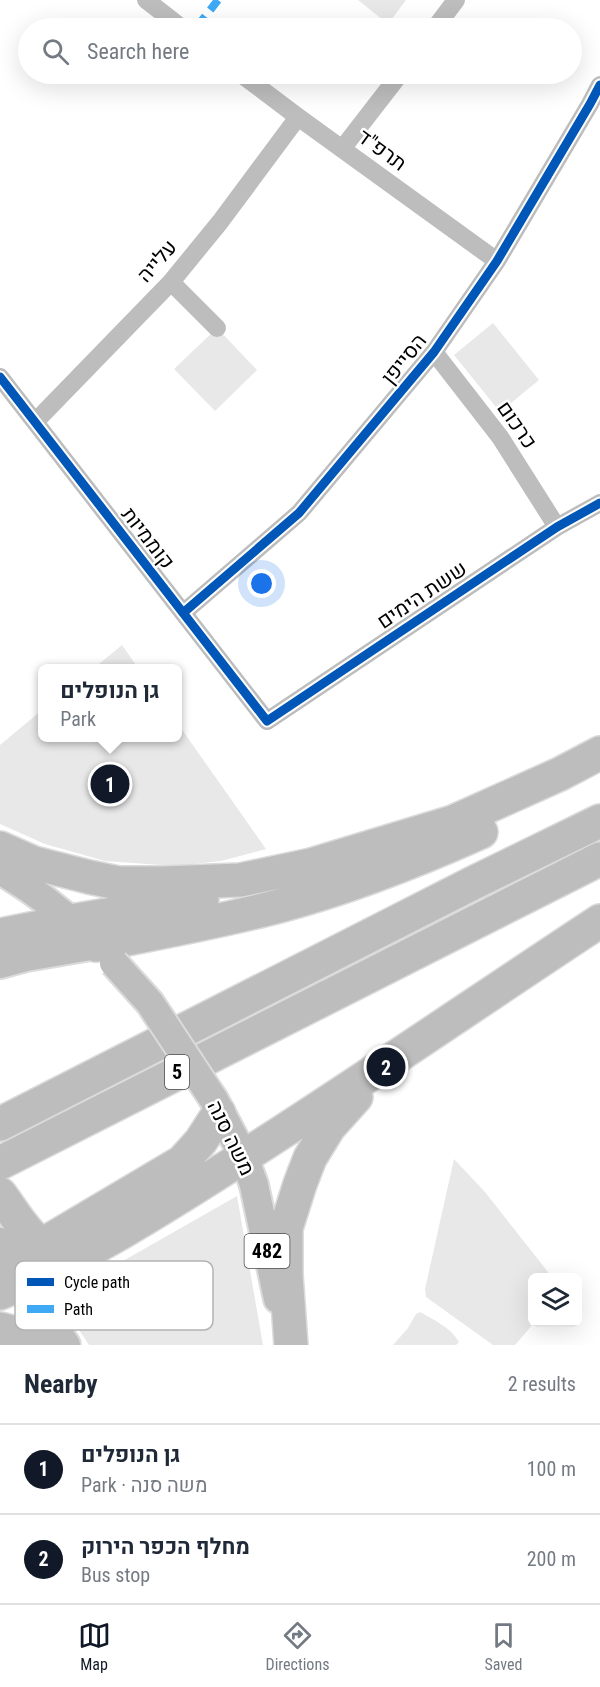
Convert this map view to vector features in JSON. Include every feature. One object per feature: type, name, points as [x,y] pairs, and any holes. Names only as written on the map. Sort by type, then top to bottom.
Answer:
[{"type":"highway","points":[[0,935],[250,891],[312,866],[453,822],[560,774],[600,753]]},
{"type":"highway","points":[[105,954],[280,906],[349,884],[456,843],[546,803],[600,772]]},
{"type":"highway","name":"5","points":[[0,1124],[473,883],[600,821]]},
{"type":"highway","points":[[0,848],[34,863],[118,882],[240,880],[312,866]]},
{"type":"highway","name":"5","points":[[0,1163],[600,859]]},
{"type":"highway","points":[[15,1259],[82,1253],[144,1221],[600,921]]},
{"type":"highway","points":[[290,1345],[286,1228],[300,1185],[310,1158],[329,1127],[384,1065]]},
{"type":"highway","points":[[15,1259],[182,1162],[201,1141],[217,1106]]},
{"type":"highway","points":[[0,1194],[15,1259]]},
{"type":"highway","points":[[0,1329],[20,1334],[37,1345]]},
{"type":"main road","name":"משה סנה","points":[[0,870],[38,894],[71,921],[105,954],[150,1003],[217,1106],[244,1156],[254,1185],[272,1274],[290,1345]]},
{"type":"main road","points":[[0,964],[26,957],[105,954]]},
{"type":"main road","points":[[57,1330],[66,1345]]},
{"type":"street","points":[[146,0],[169,18]]},
{"type":"street","points":[[442,18],[456,0]]},
{"type":"street","name":"תרפ\"ד","points":[[254,84],[497,261]]},
{"type":"street","points":[[342,149],[392,84]]},
{"type":"street","name":"הסייפן","points":[[183,613],[299,513],[434,352],[497,261],[600,85]]},
{"type":"street","name":"עלייה","points":[[35,422],[171,282],[220,222],[298,117]]},
{"type":"street","points":[[171,282],[217,328]]},
{"type":"street","name":"כרכום","points":[[434,352],[500,437],[557,527]]},
{"type":"street","name":"קוממיות","points":[[0,377],[267,721]]},
{"type":"street","name":"ששת הימים","points":[[267,721],[557,527],[600,503]]},
{"type":"shaded area","points":[[358,0],[406,0],[392,18],[380,18]]},
{"type":"shaded area","points":[[493,323],[539,380],[500,412],[454,355]]},
{"type":"shaded area","points":[[217,328],[257,370],[215,411],[174,369]]},
{"type":"shaded area","points":[[122,645],[135,664],[99,664]]},
{"type":"shaded area","points":[[38,713],[38,742],[182,742],[182,730],[266,849],[221,861],[176,866],[105,861],[45,844],[0,824],[0,745]]},
{"type":"shaded area","points":[[454,1159],[485,1192],[549,1273],[528,1273],[528,1327],[531,1327],[515,1345],[493,1345],[426,1297],[425,1289]]},
{"type":"shaded area","points":[[237,1196],[263,1345],[89,1345],[79,1330],[213,1330],[213,1261],[123,1261]]},
{"type":"shaded area","points":[[420,1312],[446,1328],[459,1342],[456,1345],[393,1345],[408,1328],[416,1314]]},
{"type":"marked path","points":[[204,18],[218,0]]},
{"type":"cycle path","points":[[183,613],[299,513],[434,352],[497,261],[600,85]]},
{"type":"cycle path","points":[[0,377],[267,721],[557,527],[600,503]]},
{"type":"place","name":"גן הנופלים","points":[[110,784]]},
{"type":"place","name":"מחלף הכפר הירוק","points":[[386,1067]]}]
